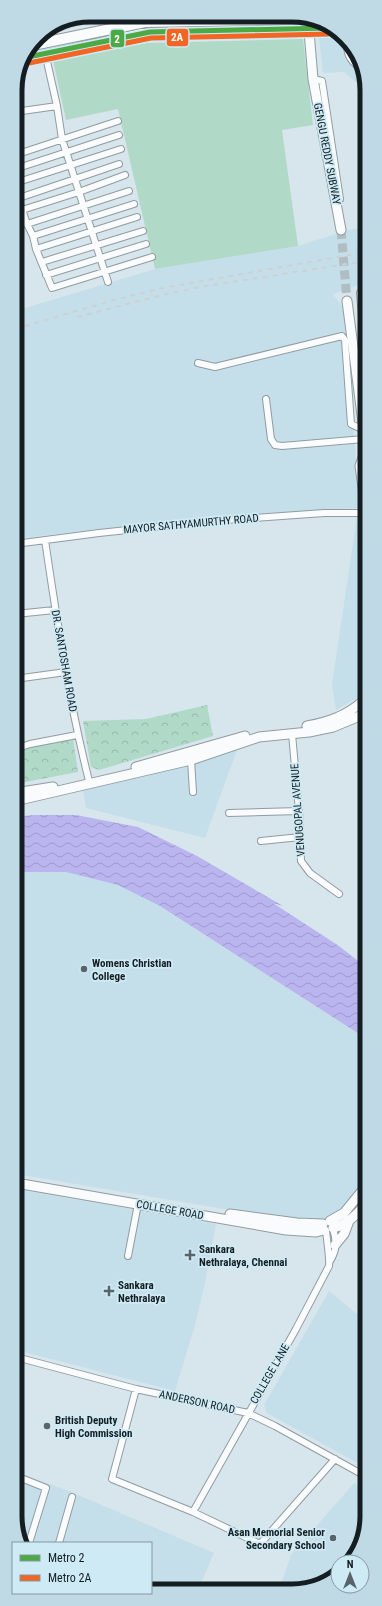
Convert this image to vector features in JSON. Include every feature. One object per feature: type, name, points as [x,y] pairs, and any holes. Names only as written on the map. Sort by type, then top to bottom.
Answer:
[{"type":"main road","points":[[41,43],[132,22]]},
{"type":"main road","points":[[191,32],[195,26],[195,22]]},
{"type":"main road","name":"GENGU REDDY SUBWAY","points":[[310,24],[308,31],[313,79],[341,230]]},
{"type":"main road","points":[[29,60],[46,57],[142,34],[191,32],[326,31]]},
{"type":"main road","points":[[347,301],[360,396]]},
{"type":"main road","points":[[22,792],[89,781],[256,733],[291,729],[329,721],[349,712],[360,703]]},
{"type":"main road","points":[[22,799],[192,760],[260,737],[292,734],[333,727],[360,715]]},
{"type":"main road","name":"COLLEGE ROAD","points":[[22,1179],[210,1212],[328,1227],[339,1226],[349,1221],[360,1210]]},
{"type":"main road","name":"COLLEGE ROAD","points":[[22,1184],[286,1230],[316,1232],[328,1227]]},
{"type":"main road","points":[[328,1227],[344,1213],[360,1194]]},
{"type":"main road","points":[[335,1245],[344,1234],[349,1221]]},
{"type":"street","points":[[347,49],[347,53],[354,62]]},
{"type":"street","points":[[46,57],[57,106],[62,139],[108,282]]},
{"type":"street","points":[[313,79],[322,81],[340,199]]},
{"type":"street","points":[[22,111],[57,106]]},
{"type":"street","points":[[22,153],[118,121]]},
{"type":"street","points":[[22,167],[119,135]]},
{"type":"street","points":[[22,181],[121,149]]},
{"type":"street","points":[[22,197],[119,164]]},
{"type":"street","points":[[125,175],[79,192],[22,210],[52,288],[152,257]]},
{"type":"street","points":[[27,224],[129,191]]},
{"type":"street","points":[[33,236],[88,220],[134,204]]},
{"type":"street","points":[[36,249],[137,217]]},
{"type":"street","points":[[42,262],[143,231]]},
{"type":"street","points":[[46,275],[146,244]]},
{"type":"street","points":[[198,363],[215,366],[342,336],[345,340],[352,424],[360,429]]},
{"type":"street","points":[[266,399],[271,439],[275,445],[282,446],[360,433]]},
{"type":"street","name":"MAYOR SATHYAMURTHY ROAD","points":[[22,543],[212,521],[324,513],[360,513]]},
{"type":"street","name":"DR. SANTOSHAM ROAD","points":[[45,540],[55,610],[77,735],[89,781]]},
{"type":"street","points":[[22,613],[55,610]]},
{"type":"street","points":[[22,678],[66,672]]},
{"type":"street","name":"VENUGOPAL AVENUE","points":[[292,734],[299,811],[301,861],[310,873],[338,894]]},
{"type":"street","points":[[22,747],[77,735]]},
{"type":"street","points":[[192,760],[193,792]]},
{"type":"street","points":[[229,813],[299,811]]},
{"type":"street","points":[[261,841],[300,837]]},
{"type":"street","points":[[128,1256],[138,1204]]},
{"type":"street","points":[[328,1227],[335,1245]]},
{"type":"street","points":[[328,1227],[328,1252],[330,1261]]},
{"type":"street","name":"COLLEGE LANE","points":[[193,1512],[329,1266],[335,1252],[335,1245]]},
{"type":"street","name":"ANDERSON ROAD","points":[[22,1359],[136,1389],[248,1413],[360,1473]]},
{"type":"street","points":[[136,1389],[112,1479],[193,1512],[260,1544],[334,1460]]},
{"type":"street","points":[[22,1478],[46,1488],[29,1542]]},
{"type":"street","points":[[59,1542],[72,1497]]},
{"type":"shaded area","points":[[86,22],[116,22],[86,26]]},
{"type":"shaded area","points":[[319,38],[336,38],[346,48],[353,60],[358,72],[359,85],[344,72],[323,73]]},
{"type":"shaded area","points":[[360,228],[360,284],[333,294],[344,309],[360,508],[211,516],[22,538],[22,309],[155,269],[298,246],[348,230]]},
{"type":"shaded area","points":[[357,517],[360,518],[360,693],[357,698],[336,710],[332,684]]},
{"type":"shaded area","points":[[237,750],[205,838],[86,808],[83,790],[210,753]]},
{"type":"shaded area","points":[[360,788],[360,801],[358,790]]},
{"type":"shaded area","points":[[22,872],[66,872],[118,885],[160,906],[360,1035],[360,1194],[342,1214],[323,1221],[301,1222],[22,1175]]},
{"type":"shaded area","name":"Sankara Nethralaya","points":[[22,1190],[216,1224],[205,1283],[195,1325],[175,1391],[22,1352]]},
{"type":"shaded area","points":[[329,1291],[360,1316],[360,1464],[267,1413],[264,1405]]},
{"type":"shaded area","points":[[22,1474],[69,1491],[214,1553],[201,1584],[152,1584],[152,1542],[28,1542],[22,1516]]},
{"type":"shaded area","name":"Asan Memorial Senior Secondary School","points":[[354,1483],[360,1488],[360,1521],[358,1534],[349,1554],[330,1554],[330,1572],[322,1577],[310,1582],[281,1584],[291,1555]]},
{"type":"green space","points":[[303,39],[313,125],[282,130],[298,246],[155,269],[118,109],[66,120],[53,60],[147,43]]},
{"type":"green space","points":[[207,705],[213,736],[99,770],[91,767],[83,721],[146,719]]},
{"type":"green space","points":[[73,738],[78,772],[22,783],[22,749],[34,743]]},
{"type":"water","points":[[76,815],[138,827],[197,856],[283,906],[273,903],[339,946],[360,962],[360,1035],[160,906],[118,885],[66,872],[22,872],[22,816]]},
{"type":"tunnel","points":[[341,230],[347,301]]},
{"type":"railway","points":[[22,327],[114,300],[163,288],[360,253]]},
{"type":"railway","points":[[77,317],[166,294],[200,287],[360,262]]},
{"type":"metro line","name":"2","points":[[31,56],[150,32],[320,28]]},
{"type":"metro line","name":"2A","points":[[29,63],[151,38],[328,34]]},
{"type":"place","name":"Womens Christian College","points":[[84,969]]},
{"type":"place","name":"Sankara Nethralaya, Chennai","points":[[190,1255]]},
{"type":"place","name":"Sankara Nethralaya","points":[[109,1291]]},
{"type":"place","name":"British Deputy High Commission","points":[[47,1426]]},
{"type":"place","name":"Asan Memorial Senior Secondary School","points":[[333,1538]]}]
